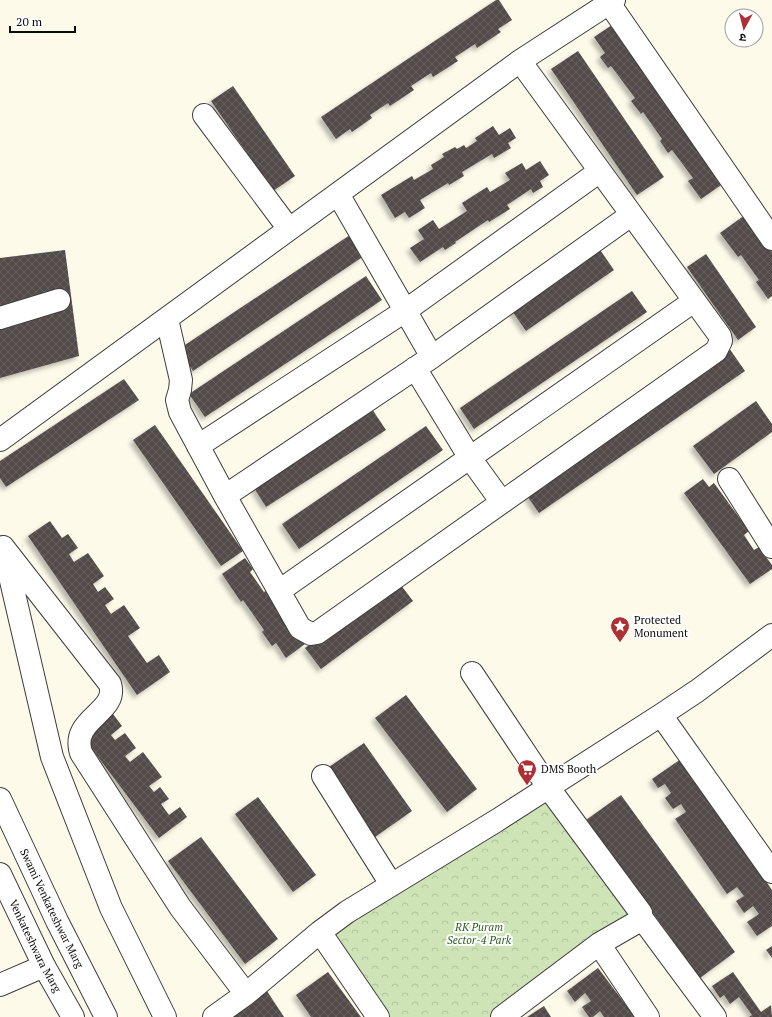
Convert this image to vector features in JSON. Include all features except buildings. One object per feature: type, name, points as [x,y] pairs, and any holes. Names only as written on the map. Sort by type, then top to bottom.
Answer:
[{"type":"street","points":[[0,440],[520,61],[611,1],[772,239]]},
{"type":"street","points":[[167,319],[180,380],[180,390],[177,400],[180,412],[279,592],[300,628],[306,633],[317,633],[716,351],[720,346],[720,336],[520,61]]},
{"type":"street","points":[[204,115],[289,229]]},
{"type":"street","points":[[198,446],[405,311],[600,171]]},
{"type":"street","points":[[338,194],[405,311],[423,363],[470,458],[501,502]]},
{"type":"street","points":[[225,496],[423,363],[631,215]]},
{"type":"street","points":[[0,318],[58,300]]},
{"type":"street","points":[[279,592],[694,301]]},
{"type":"street","points":[[729,479],[772,547]]},
{"type":"street","points":[[1,543],[110,684],[112,692],[109,700],[81,732],[79,746],[82,753],[151,864],[180,907],[246,994]]},
{"type":"street","points":[[1,543],[52,757],[111,908],[165,1017]]},
{"type":"street","points":[[214,1017],[246,994],[320,932],[391,884],[548,787],[697,692],[772,635]]},
{"type":"street","points":[[472,673],[548,787],[640,909],[641,917],[715,1017]]},
{"type":"street","points":[[661,715],[772,872]]},
{"type":"street","points":[[52,757],[79,746]]},
{"type":"street","points":[[323,776],[391,884]]},
{"type":"street","name":"Swami Venkateshwar Marg","points":[[0,799],[57,921],[106,1017]]},
{"type":"street","name":"Venkateshwara Marg","points":[[0,874],[44,966],[73,1017]]},
{"type":"street","points":[[502,1017],[599,944],[639,921],[641,917]]},
{"type":"street","points":[[320,932],[378,1017]]},
{"type":"street","points":[[599,944],[648,1017]]},
{"type":"street","points":[[0,985],[44,966]]},
{"type":"green space","name":"RK Puram Sector-4 Park","points":[[552,792],[641,917],[503,1017],[378,1017],[320,932]]},
{"type":"place","name":"Protected Monument","points":[[620,643]]},
{"type":"place","name":"DMS Booth","points":[[527,786]]}]
